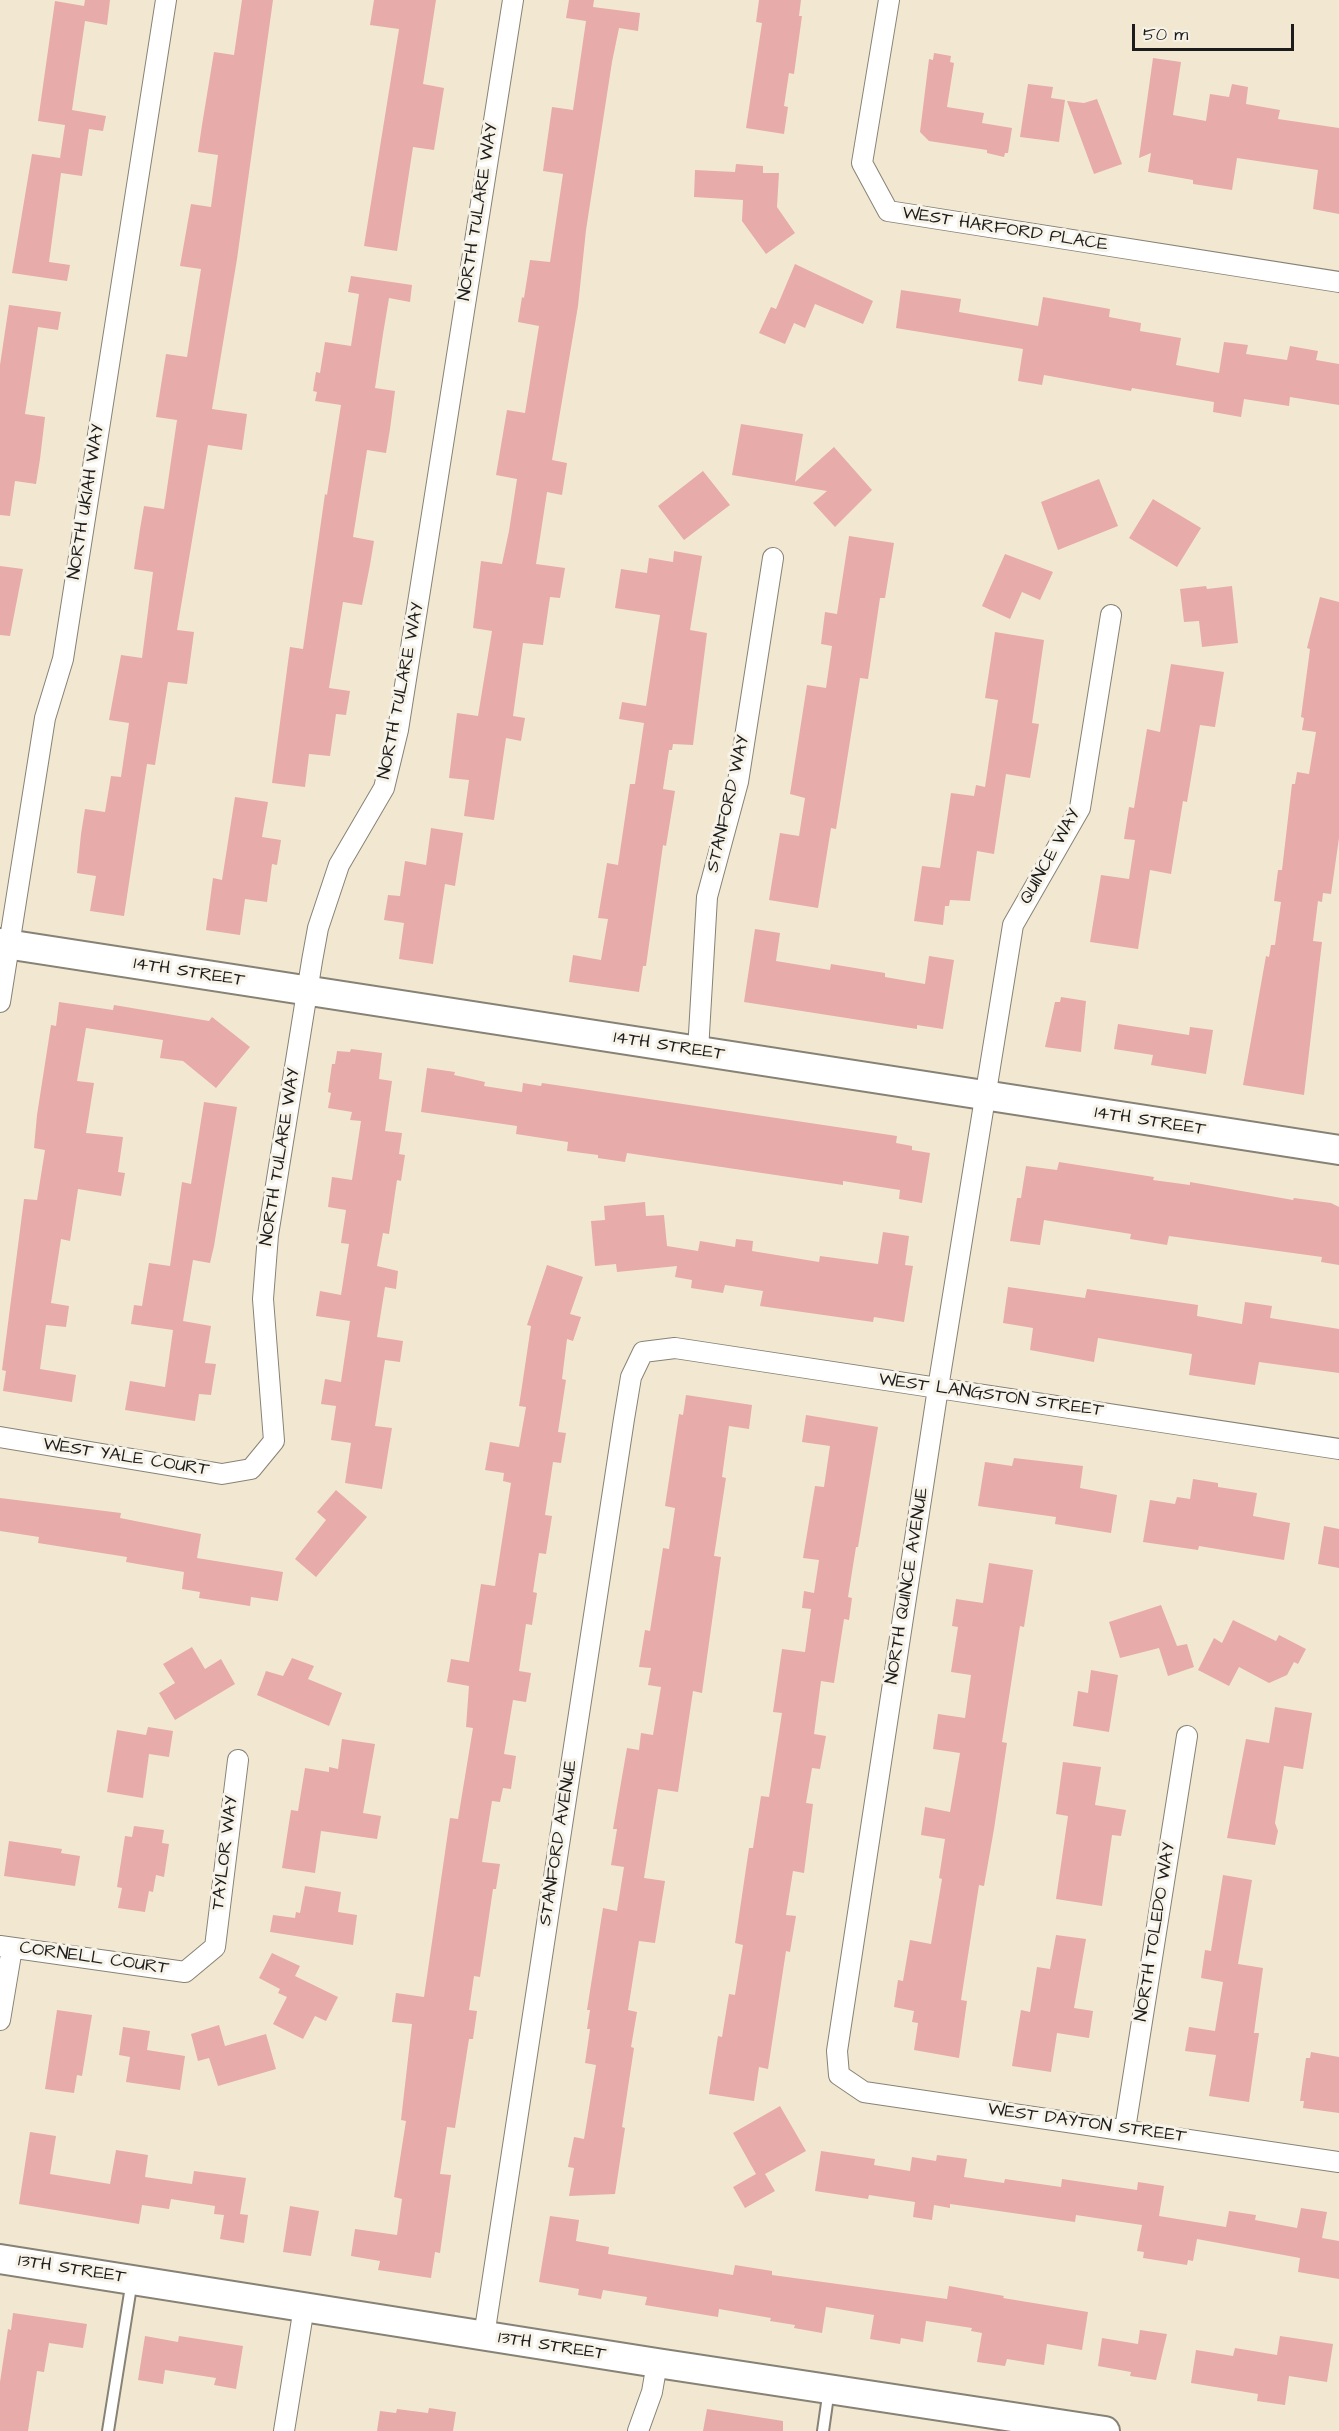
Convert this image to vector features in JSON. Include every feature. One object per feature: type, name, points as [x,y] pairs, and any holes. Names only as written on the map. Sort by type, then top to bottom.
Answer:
[{"type":"street","name":"NORTH UKIAH WAY","points":[[0,1002],[4,944],[45,718],[63,659],[166,0]]},
{"type":"street","name":"NORTH TULARE WAY","points":[[251,1469],[274,1441],[263,1299],[268,1234],[318,928],[339,865],[384,788],[398,730],[513,0]]},
{"type":"street","name":"WEST HARFORD PLACE","points":[[889,0],[862,163],[888,212],[1339,282]]},
{"type":"street","name":"STANFORD WAY","points":[[698,1052],[707,897],[738,782],[773,558]]},
{"type":"street","name":"QUINCE WAY","points":[[984,1097],[1013,925],[1080,808],[1111,615]]},
{"type":"street","name":"14TH STREET","points":[[4,944],[1339,1150]]},
{"type":"street","name":"NORTH QUINCE AVENUE","points":[[839,2075],[837,2051],[984,1097]]},
{"type":"street","name":"WEST LANGSTON STREET","points":[[643,1352],[675,1348],[1339,1449]]},
{"type":"street","name":"STANFORD AVENUE","points":[[484,2336],[631,1377],[643,1352]]},
{"type":"street","name":"WEST YALE COURT","points":[[0,1437],[222,1474],[251,1469]]},
{"type":"street","name":"NORTH TOLEDO WAY","points":[[1125,2129],[1187,1736]]},
{"type":"street","name":"TAYLOR WAY","points":[[215,1947],[238,1760]]},
{"type":"street","name":"CORNELL COURT","points":[[6,1947],[185,1972],[215,1947]]},
{"type":"street","points":[[0,2020],[6,1947]]},
{"type":"street","name":"WEST DAYTON STREET","points":[[839,2075],[864,2092],[1339,2162]]},
{"type":"street","name":"13TH STREET","points":[[0,2259],[829,2388],[1005,2423],[1105,2431]]},
{"type":"street","points":[[284,2431],[304,2307]]},
{"type":"street","points":[[638,2431],[652,2392],[657,2363]]},
{"type":"lane","points":[[108,2431],[132,2280]]},
{"type":"lane","points":[[822,2431],[829,2388]]},
{"type":"building","points":[[85,0],[110,0],[107,25],[85,21],[72,110],[106,116],[103,131],[89,129],[82,176],[61,173],[49,262],[70,265],[67,281],[12,273],[32,154],[60,158],[65,125],[38,121],[55,1],[84,6]]},
{"type":"building","points":[[242,0],[273,0],[237,259],[212,409],[247,414],[242,450],[208,445],[177,630],[194,632],[187,684],[168,682],[155,765],[147,764],[124,916],[90,911],[96,876],[77,873],[85,809],[105,812],[111,776],[121,777],[129,723],[109,720],[121,655],[142,658],[153,572],[134,569],[144,506],[164,509],[177,420],[156,417],[166,354],[187,357],[201,269],[180,266],[191,204],[211,207],[218,155],[198,152],[202,125],[214,52],[234,55]]},
{"type":"building","points":[[374,0],[436,0],[423,84],[444,88],[434,150],[413,147],[397,251],[364,246],[399,29],[370,25]]},
{"type":"building","points":[[569,0],[594,0],[593,7],[640,13],[638,31],[619,28],[612,62],[586,230],[578,306],[552,460],[567,463],[562,495],[547,492],[536,564],[565,568],[560,598],[550,597],[543,645],[523,643],[513,716],[525,718],[521,741],[506,738],[494,820],[464,816],[469,780],[449,778],[457,713],[478,716],[492,631],[473,628],[481,561],[502,564],[509,531],[517,479],[496,475],[507,410],[525,413],[539,326],[518,322],[530,260],[550,262],[563,174],[543,171],[552,107],[573,110],[586,21],[566,18]]},
{"type":"building","points":[[759,0],[801,0],[799,16],[802,16],[794,74],[789,73],[784,106],[788,107],[784,134],[746,128],[762,23],[756,22]]},
{"type":"building","points":[[934,53],[951,56],[950,62],[954,63],[947,107],[984,113],[982,123],[1012,128],[1008,153],[1005,153],[1004,157],[987,153],[987,150],[929,141],[920,132],[929,59],[933,60]]},
{"type":"building","points":[[1153,58],[1181,62],[1173,115],[1206,121],[1210,94],[1229,97],[1232,84],[1248,87],[1246,104],[1280,110],[1278,119],[1339,128],[1339,214],[1313,209],[1318,170],[1237,158],[1232,190],[1193,184],[1193,180],[1148,172],[1151,153],[1139,158]]},
{"type":"building","points":[[1028,84],[1053,87],[1051,98],[1065,100],[1059,142],[1020,137]]},
{"type":"building","points":[[1097,99],[1122,164],[1094,174],[1067,101],[1084,103]]},
{"type":"building","points":[[736,164],[763,166],[763,173],[779,173],[777,207],[795,233],[766,254],[742,221],[743,200],[694,197],[695,170],[735,172]]},
{"type":"building","points":[[795,264],[873,301],[863,324],[815,304],[805,328],[794,323],[785,344],[759,333],[771,307],[776,309]]},
{"type":"building","points":[[351,276],[412,285],[410,302],[389,298],[383,334],[375,388],[395,391],[390,429],[386,453],[367,450],[353,537],[374,541],[362,605],[343,602],[329,688],[350,691],[346,715],[336,714],[330,756],[309,754],[305,787],[272,783],[290,647],[303,649],[325,494],[327,495],[341,405],[315,401],[317,392],[313,391],[316,372],[320,373],[325,342],[351,346],[359,294],[348,292]]},
{"type":"building","points":[[901,290],[961,299],[959,312],[1038,326],[1043,297],[1110,309],[1109,317],[1141,323],[1140,331],[1181,338],[1176,365],[1219,373],[1224,342],[1248,345],[1246,354],[1287,360],[1290,346],[1318,351],[1316,360],[1339,364],[1339,405],[1290,397],[1289,406],[1244,399],[1241,417],[1213,412],[1214,402],[1132,388],[1131,391],[1044,375],[1042,385],[1018,381],[1023,349],[896,328]]},
{"type":"building","points":[[9,305],[61,312],[58,330],[38,327],[25,414],[45,417],[40,459],[36,484],[15,481],[10,516],[0,515],[0,365]]},
{"type":"building","points":[[741,424],[803,434],[795,482],[834,447],[872,490],[835,527],[813,503],[827,491],[732,475]]},
{"type":"building","points":[[703,471],[730,505],[684,540],[658,506]]},
{"type":"building","points":[[1099,479],[1118,526],[1058,550],[1041,502]]},
{"type":"building","points":[[1153,499],[1201,528],[1177,567],[1129,538]]},
{"type":"building","points":[[849,536],[894,543],[885,598],[880,598],[868,679],[860,678],[836,829],[831,828],[818,908],[769,900],[780,833],[799,836],[805,798],[790,794],[807,685],[826,688],[832,646],[821,644],[825,612],[837,614]]},
{"type":"building","points":[[674,551],[702,556],[690,630],[707,633],[693,745],[673,744],[672,750],[669,750],[663,789],[675,791],[666,846],[663,845],[646,966],[643,966],[639,992],[569,982],[573,955],[601,960],[608,919],[598,918],[607,863],[618,865],[630,784],[635,784],[644,723],[619,719],[622,702],[646,706],[660,615],[615,608],[621,569],[647,573],[649,558],[673,562]]},
{"type":"building","points":[[1005,554],[1053,572],[1040,600],[1022,592],[1010,619],[982,606]]},
{"type":"building","points":[[0,566],[23,569],[10,636],[0,635]]},
{"type":"building","points":[[1206,586],[1207,589],[1232,586],[1238,643],[1202,647],[1199,621],[1184,622],[1180,589]]},
{"type":"building","points":[[1320,597],[1339,602],[1339,838],[1331,894],[1323,893],[1322,902],[1318,901],[1313,941],[1322,942],[1304,1095],[1243,1085],[1266,956],[1269,957],[1271,945],[1275,945],[1281,902],[1274,901],[1278,870],[1282,870],[1292,784],[1295,784],[1297,772],[1309,774],[1316,732],[1302,730],[1304,718],[1301,717],[1310,649],[1307,648]]},
{"type":"building","points":[[995,632],[1044,640],[1032,723],[1039,724],[1030,778],[1006,774],[994,854],[977,851],[970,901],[950,900],[949,906],[945,906],[943,925],[914,921],[922,866],[940,868],[951,793],[974,796],[976,785],[985,787],[998,700],[985,698]]},
{"type":"building","points":[[1171,664],[1224,672],[1215,727],[1200,725],[1187,802],[1183,801],[1171,874],[1150,870],[1138,949],[1090,942],[1101,875],[1129,879],[1135,840],[1124,839],[1129,807],[1134,808],[1147,729],[1160,732]]},
{"type":"building","points":[[235,797],[268,802],[262,837],[281,840],[277,865],[272,864],[267,902],[245,899],[240,935],[206,930],[213,878],[222,880]]},
{"type":"building","points":[[431,828],[463,833],[455,886],[445,884],[433,964],[399,959],[404,923],[384,920],[388,895],[400,896],[405,861],[426,865]]},
{"type":"building","points":[[755,929],[780,933],[776,961],[830,970],[831,964],[885,973],[885,977],[925,984],[929,956],[954,960],[943,1029],[917,1025],[917,1029],[744,1002]]},
{"type":"building","points":[[1061,997],[1086,1001],[1081,1052],[1045,1047],[1055,1002],[1060,1002]]},
{"type":"building","points":[[59,1002],[113,1010],[114,1005],[209,1021],[212,1017],[250,1047],[216,1088],[183,1061],[160,1058],[163,1040],[86,1028],[77,1081],[94,1083],[86,1133],[123,1137],[118,1172],[125,1173],[121,1196],[78,1189],[70,1241],[61,1239],[51,1303],[69,1306],[66,1327],[46,1325],[40,1369],[76,1375],[72,1402],[3,1391],[6,1371],[2,1370],[24,1199],[37,1200],[45,1150],[34,1148],[37,1115],[51,1025],[56,1026]]},
{"type":"building","points":[[1118,1024],[1189,1035],[1190,1027],[1213,1030],[1206,1074],[1151,1065],[1153,1055],[1114,1049]]},
{"type":"building","points":[[351,1049],[382,1053],[379,1079],[392,1081],[385,1131],[402,1133],[399,1154],[405,1155],[401,1181],[397,1180],[389,1234],[383,1233],[377,1266],[398,1271],[396,1289],[385,1287],[377,1337],[403,1341],[400,1362],[385,1360],[375,1426],[392,1428],[382,1489],[345,1483],[351,1443],[331,1440],[336,1406],[321,1404],[325,1379],[341,1382],[350,1321],[316,1316],[320,1291],[341,1295],[349,1244],[341,1243],[346,1210],[328,1207],[332,1177],[352,1180],[361,1121],[350,1120],[352,1112],[328,1108],[331,1093],[328,1092],[332,1064],[335,1064],[337,1051],[350,1052]]},
{"type":"building","points":[[427,1068],[455,1072],[454,1075],[485,1082],[484,1086],[522,1092],[523,1083],[541,1086],[542,1083],[897,1136],[896,1143],[912,1146],[912,1150],[930,1153],[922,1203],[899,1199],[900,1190],[843,1181],[843,1185],[627,1153],[625,1162],[598,1158],[598,1155],[567,1151],[568,1142],[516,1134],[517,1126],[421,1112]]},
{"type":"building","points":[[204,1102],[237,1107],[210,1263],[193,1260],[183,1321],[211,1326],[205,1363],[216,1364],[211,1395],[199,1394],[195,1421],[125,1410],[130,1381],[165,1387],[173,1330],[131,1324],[134,1305],[142,1306],[149,1263],[170,1266],[182,1182],[191,1184]]},
{"type":"building","points":[[1059,1162],[1154,1177],[1153,1180],[1190,1185],[1190,1182],[1293,1200],[1294,1198],[1331,1203],[1339,1207],[1339,1265],[1321,1262],[1322,1257],[1169,1236],[1167,1245],[1130,1239],[1131,1234],[1044,1220],[1040,1245],[1010,1241],[1017,1198],[1021,1198],[1026,1166],[1057,1170]]},
{"type":"building","points":[[645,1202],[646,1216],[664,1215],[667,1246],[698,1251],[700,1241],[735,1247],[736,1239],[753,1241],[752,1251],[819,1262],[820,1256],[878,1264],[883,1232],[909,1236],[905,1265],[913,1266],[904,1322],[874,1317],[873,1322],[760,1306],[763,1291],[725,1285],[723,1293],[691,1288],[692,1280],[675,1277],[677,1266],[617,1272],[616,1264],[595,1266],[591,1221],[605,1220],[604,1206]]},
{"type":"building","points":[[547,1265],[583,1277],[570,1314],[581,1317],[573,1341],[567,1339],[562,1379],[566,1380],[558,1432],[566,1433],[561,1463],[553,1462],[545,1515],[552,1516],[546,1554],[539,1553],[533,1592],[537,1593],[532,1625],[526,1624],[519,1671],[531,1673],[526,1702],[513,1700],[504,1754],[516,1756],[511,1789],[503,1788],[500,1802],[492,1801],[482,1862],[500,1864],[496,1889],[493,1889],[480,1977],[474,1976],[469,2010],[477,2011],[473,2039],[469,2039],[455,2128],[447,2127],[440,2174],[451,2175],[440,2253],[435,2252],[431,2278],[378,2270],[380,2261],[351,2256],[355,2229],[397,2235],[402,2199],[394,2197],[406,2121],[401,2120],[412,2024],[392,2022],[396,1993],[424,1997],[450,1818],[458,1819],[473,1728],[466,1727],[469,1686],[447,1682],[451,1659],[469,1662],[481,1584],[495,1586],[511,1483],[503,1481],[504,1473],[485,1470],[490,1442],[519,1447],[526,1407],[519,1406],[531,1326],[527,1325]]},
{"type":"building","points":[[1008,1287],[1085,1298],[1087,1289],[1198,1305],[1197,1316],[1242,1324],[1245,1302],[1272,1306],[1270,1318],[1339,1329],[1339,1373],[1259,1362],[1255,1385],[1189,1375],[1192,1354],[1098,1338],[1094,1362],[1030,1350],[1033,1328],[1003,1323]]},
{"type":"building","points":[[686,1395],[752,1405],[749,1429],[729,1426],[722,1477],[726,1478],[714,1556],[721,1557],[702,1693],[693,1691],[678,1792],[658,1789],[644,1878],[665,1881],[655,1943],[639,1941],[628,2010],[637,2012],[631,2047],[634,2048],[615,2194],[569,2196],[574,2168],[568,2167],[574,2137],[584,2139],[596,2065],[585,2063],[590,2029],[587,2029],[590,2010],[587,2010],[603,1908],[617,1911],[624,1867],[611,1865],[617,1829],[613,1829],[627,1748],[639,1750],[641,1733],[653,1735],[661,1687],[648,1685],[651,1668],[639,1667],[645,1630],[650,1631],[663,1548],[669,1549],[675,1508],[665,1506],[679,1414],[683,1415]]},
{"type":"building","points":[[806,1415],[878,1427],[848,1597],[852,1598],[849,1620],[844,1619],[834,1683],[821,1681],[814,1734],[826,1736],[820,1769],[812,1768],[806,1803],[813,1804],[804,1873],[793,1871],[786,1915],[796,1916],[790,1952],[786,1951],[768,2069],[759,2067],[754,2101],[709,2094],[718,2036],[722,2037],[729,1994],[735,1995],[743,1945],[735,1943],[749,1848],[753,1848],[761,1796],[769,1797],[782,1713],[773,1712],[782,1649],[805,1652],[811,1609],[802,1608],[804,1591],[814,1593],[819,1560],[803,1558],[815,1486],[824,1487],[830,1446],[802,1442]]},
{"type":"building","points":[[1014,1458],[1083,1466],[1080,1488],[1117,1495],[1111,1533],[1055,1524],[1056,1517],[978,1506],[985,1462],[1012,1466]]},
{"type":"building","points":[[1193,1479],[1218,1483],[1218,1487],[1257,1493],[1253,1516],[1290,1523],[1284,1560],[1199,1546],[1198,1550],[1143,1542],[1150,1500],[1175,1504],[1177,1497],[1190,1499]]},
{"type":"building","points":[[336,1490],[367,1517],[316,1577],[295,1559],[326,1520],[317,1512]]},
{"type":"building","points":[[0,1498],[121,1513],[120,1518],[201,1534],[197,1558],[283,1572],[278,1601],[251,1597],[250,1606],[199,1598],[200,1592],[182,1589],[184,1572],[126,1562],[127,1557],[38,1543],[39,1537],[0,1531]]},
{"type":"building","points":[[1324,1526],[1339,1529],[1339,1568],[1318,1564]]},
{"type":"building","points":[[989,1563],[1033,1570],[1024,1627],[1020,1626],[1002,1742],[1007,1743],[994,1829],[984,1886],[979,1885],[961,2000],[967,2001],[959,2058],[914,2050],[918,2023],[912,2022],[914,2011],[894,2007],[898,1980],[903,1981],[910,1940],[931,1944],[942,1879],[939,1878],[945,1839],[921,1835],[925,1807],[950,1812],[960,1753],[933,1749],[938,1714],[965,1718],[971,1675],[951,1672],[958,1627],[952,1626],[956,1599],[983,1603]]},
{"type":"building","points":[[1161,1605],[1177,1646],[1187,1644],[1194,1667],[1168,1676],[1159,1648],[1120,1658],[1109,1622]]},
{"type":"building","points":[[1233,1620],[1276,1641],[1279,1635],[1306,1649],[1298,1664],[1294,1662],[1287,1675],[1269,1683],[1239,1667],[1229,1686],[1198,1670],[1214,1638],[1222,1643]]},
{"type":"building","points":[[192,1647],[205,1669],[221,1659],[235,1684],[175,1720],[159,1693],[175,1683],[163,1664]]},
{"type":"building","points":[[292,1658],[314,1666],[308,1679],[342,1693],[329,1726],[257,1695],[266,1671],[283,1676]]},
{"type":"building","points":[[1091,1670],[1118,1675],[1109,1732],[1073,1726],[1078,1691],[1088,1693]]},
{"type":"building","points":[[1275,1707],[1312,1713],[1303,1769],[1284,1766],[1275,1823],[1278,1831],[1275,1845],[1227,1838],[1246,1739],[1269,1743]]},
{"type":"building","points":[[148,1727],[173,1731],[169,1757],[149,1754],[143,1798],[107,1792],[117,1730],[146,1735]]},
{"type":"building","points":[[342,1739],[375,1744],[363,1813],[381,1816],[377,1839],[321,1831],[315,1873],[282,1868],[291,1810],[298,1811],[305,1768],[329,1772],[329,1767],[338,1769]]},
{"type":"building","points":[[1063,1762],[1101,1767],[1095,1805],[1126,1810],[1121,1836],[1112,1835],[1102,1906],[1056,1899],[1068,1816],[1056,1814]]},
{"type":"building","points":[[134,1826],[164,1830],[162,1843],[169,1844],[164,1877],[156,1875],[153,1892],[149,1891],[145,1912],[118,1908],[122,1888],[117,1887],[125,1836],[132,1837]]},
{"type":"building","points":[[9,1841],[62,1849],[61,1853],[80,1856],[75,1886],[4,1876]]},
{"type":"building","points":[[1223,1875],[1252,1880],[1238,1964],[1263,1968],[1254,2033],[1259,2033],[1249,2102],[1209,2096],[1216,2055],[1185,2051],[1189,2027],[1215,2031],[1223,1982],[1201,1978],[1205,1950],[1211,1951]]},
{"type":"building","points":[[305,1886],[341,1892],[338,1912],[357,1915],[353,1945],[270,1932],[273,1915],[295,1918],[296,1912],[300,1913]]},
{"type":"building","points":[[1056,1935],[1086,1939],[1074,2008],[1093,2011],[1089,2038],[1057,2033],[1051,2072],[1012,2066],[1021,2010],[1030,2012],[1037,1967],[1050,1969]]},
{"type":"building","points":[[272,1953],[300,1966],[295,1976],[338,1997],[326,2021],[315,2016],[303,2039],[273,2024],[287,1997],[278,1993],[280,1989],[259,1978]]},
{"type":"building","points":[[57,2010],[92,2015],[82,2076],[77,2075],[74,2093],[45,2089]]},
{"type":"building","points":[[219,2025],[225,2046],[266,2034],[276,2069],[218,2086],[209,2058],[198,2061],[191,2034]]},
{"type":"building","points":[[123,2027],[150,2031],[147,2050],[185,2056],[180,2090],[126,2082],[130,2057],[119,2055]]},
{"type":"building","points":[[1311,2052],[1339,2057],[1339,2113],[1303,2108],[1304,2101],[1300,2101],[1306,2058],[1310,2058]]},
{"type":"building","points":[[780,2106],[806,2151],[765,2174],[775,2191],[745,2208],[733,2187],[756,2174],[733,2133]]},
{"type":"building","points":[[30,2132],[56,2136],[50,2174],[110,2184],[116,2150],[148,2155],[145,2177],[192,2184],[194,2171],[246,2178],[240,2214],[248,2215],[244,2243],[220,2239],[224,2215],[214,2214],[215,2206],[171,2199],[169,2209],[142,2205],[139,2224],[19,2204]]},
{"type":"building","points":[[821,2151],[875,2159],[874,2165],[910,2171],[912,2157],[936,2161],[937,2155],[967,2159],[964,2177],[1004,2183],[1005,2179],[1061,2187],[1062,2179],[1137,2190],[1138,2182],[1164,2186],[1159,2216],[1226,2227],[1229,2211],[1256,2215],[1255,2220],[1297,2228],[1301,2208],[1327,2212],[1322,2238],[1339,2241],[1339,2279],[1298,2272],[1300,2258],[1197,2239],[1193,2261],[1188,2260],[1187,2265],[1143,2258],[1144,2252],[1137,2251],[1142,2225],[1076,2215],[1075,2222],[950,2204],[950,2208],[934,2205],[932,2220],[913,2217],[915,2202],[869,2195],[868,2199],[815,2191]]},
{"type":"building","points":[[290,2206],[319,2211],[311,2256],[283,2252]]},
{"type":"building","points":[[550,2216],[579,2220],[576,2241],[609,2247],[608,2254],[733,2275],[735,2265],[772,2271],[772,2275],[947,2299],[949,2286],[1004,2296],[1003,2298],[1088,2312],[1082,2350],[1047,2344],[1044,2365],[1007,2359],[1005,2366],[977,2362],[982,2333],[971,2331],[972,2328],[926,2321],[923,2342],[901,2338],[900,2344],[870,2339],[874,2315],[826,2307],[822,2333],[770,2321],[771,2318],[719,2309],[718,2317],[645,2305],[647,2297],[603,2290],[601,2299],[578,2295],[579,2289],[539,2282]]},
{"type":"building","points":[[13,2313],[87,2324],[83,2348],[49,2343],[44,2372],[37,2371],[28,2431],[0,2431],[0,2382],[8,2329],[11,2330]]},
{"type":"building","points":[[1140,2330],[1167,2334],[1156,2380],[1130,2376],[1131,2372],[1098,2366],[1102,2338],[1138,2344]]},
{"type":"building","points":[[145,2336],[178,2342],[179,2336],[243,2346],[236,2389],[214,2385],[216,2378],[165,2370],[163,2384],[138,2380]]},
{"type":"building","points":[[1280,2336],[1333,2344],[1327,2382],[1289,2376],[1285,2405],[1257,2401],[1258,2394],[1191,2383],[1196,2350],[1233,2356],[1235,2348],[1277,2355]]},
{"type":"building","points":[[429,2408],[456,2412],[453,2431],[377,2431],[380,2411],[396,2413],[397,2409],[428,2413]]},
{"type":"building","points":[[707,2409],[783,2421],[783,2431],[703,2431]]}]
